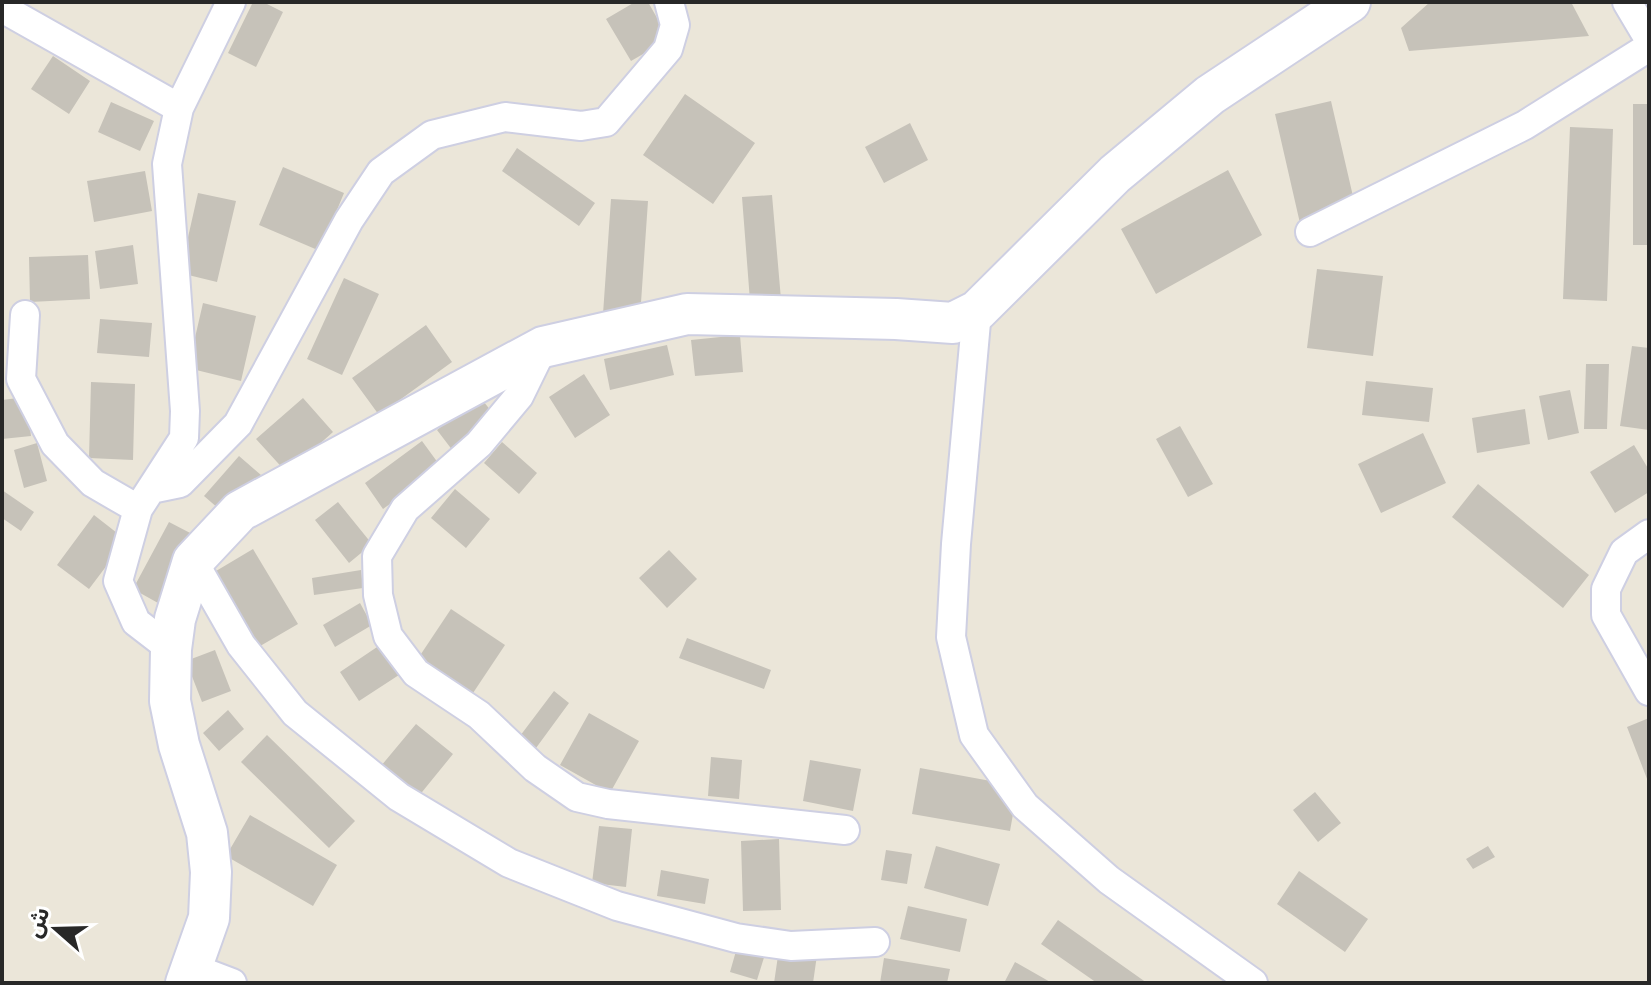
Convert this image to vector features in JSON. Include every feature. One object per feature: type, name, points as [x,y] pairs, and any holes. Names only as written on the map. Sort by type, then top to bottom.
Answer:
[{"type":"main road","points":[[188,975],[209,918],[211,872],[207,833],[179,745],[170,701],[171,649],[175,619],[193,561],[240,511],[543,347],[687,314],[953,323],[977,311],[1115,174],[1198,105],[1350,2]]},
{"type":"street","points":[[171,649],[136,622],[118,581],[144,499],[184,438],[185,411],[167,164],[179,108],[231,2]]},
{"type":"street","points":[[25,315],[21,379],[55,444],[93,483],[144,499],[180,483],[238,424],[349,220],[381,172],[432,135],[505,117],[581,126],[606,122],[668,49],[675,25],[669,2]]},
{"type":"street","points":[[1627,2],[1649,39]]},
{"type":"street","points":[[2,8],[179,108]]},
{"type":"street","points":[[1310,232],[1525,125],[1649,47]]},
{"type":"street","points":[[977,311],[956,544],[951,637],[974,735],[1025,806],[1109,880],[1253,983]]},
{"type":"street","points":[[543,347],[519,396],[479,444],[405,509],[377,556],[378,595],[388,636],[416,673],[479,715],[535,768],[577,797],[608,804],[845,830]]},
{"type":"street","points":[[1649,534],[1624,552],[1606,589],[1606,615],[1649,691]]},
{"type":"street","points":[[193,561],[241,645],[295,713],[399,797],[509,863],[617,906],[736,938],[791,946],[875,942]]},
{"type":"street","points":[[188,975],[232,983]]},
{"type":"building","points":[[253,2],[263,2],[283,12],[256,67],[228,53]]},
{"type":"building","points":[[635,2],[648,2],[669,39],[631,61],[606,19]]},
{"type":"building","points":[[1430,2],[1571,2],[1589,36],[1409,51],[1401,28]]},
{"type":"building","points":[[53,56],[90,81],[69,114],[31,89]]},
{"type":"building","points":[[685,94],[755,143],[713,204],[643,155]]},
{"type":"building","points":[[1331,101],[1358,218],[1302,232],[1275,114]]},
{"type":"building","points":[[111,102],[154,121],[140,151],[98,132]]},
{"type":"building","points":[[1633,104],[1649,104],[1649,245],[1633,245]]},
{"type":"building","points":[[910,123],[928,160],[884,183],[865,147]]},
{"type":"building","points":[[1570,127],[1613,129],[1607,301],[1563,299]]},
{"type":"building","points":[[517,148],[595,203],[579,226],[502,171]]},
{"type":"building","points":[[283,167],[344,193],[320,251],[259,225]]},
{"type":"building","points":[[1228,170],[1262,235],[1156,294],[1121,229]]},
{"type":"building","points":[[145,171],[152,211],[94,222],[87,181]]},
{"type":"building","points":[[198,193],[236,201],[217,282],[180,273]]},
{"type":"building","points":[[772,195],[782,311],[751,314],[742,197]]},
{"type":"building","points":[[611,199],[648,201],[640,317],[603,314]]},
{"type":"building","points":[[133,245],[138,284],[100,289],[95,251]]},
{"type":"building","points":[[88,255],[90,299],[30,302],[29,257]]},
{"type":"building","points":[[1317,269],[1383,276],[1373,356],[1307,348]]},
{"type":"building","points":[[344,278],[379,294],[342,375],[307,359]]},
{"type":"building","points":[[203,303],[256,316],[241,381],[188,368]]},
{"type":"building","points":[[100,319],[152,323],[149,357],[97,353]]},
{"type":"building","points":[[426,325],[452,362],[379,415],[352,378]]},
{"type":"building","points":[[740,335],[743,372],[695,376],[691,340]]},
{"type":"building","points":[[667,345],[674,375],[610,390],[604,359]]},
{"type":"building","points":[[1632,346],[1649,348],[1649,430],[1620,426]]},
{"type":"building","points":[[1586,364],[1609,364],[1607,429],[1584,429]]},
{"type":"building","points":[[584,374],[610,415],[575,438],[549,397]]},
{"type":"building","points":[[1366,381],[1433,388],[1429,422],[1362,415]]},
{"type":"building","points":[[91,382],[135,384],[133,460],[89,458]]},
{"type":"building","points":[[1570,390],[1579,433],[1548,440],[1539,396]]},
{"type":"building","points":[[479,396],[496,417],[453,451],[437,430]]},
{"type":"building","points":[[26,397],[31,436],[2,439],[2,400]]},
{"type":"building","points":[[303,398],[333,432],[287,473],[256,439]]},
{"type":"building","points":[[1525,409],[1530,444],[1477,453],[1472,418]]},
{"type":"building","points":[[1180,426],[1213,484],[1188,497],[1156,439]]},
{"type":"building","points":[[1423,433],[1446,483],[1381,513],[1358,464]]},
{"type":"building","points":[[422,441],[441,467],[383,509],[365,483]]},
{"type":"building","points":[[502,442],[537,473],[519,494],[484,463]]},
{"type":"building","points":[[37,443],[47,481],[24,488],[14,450]]},
{"type":"building","points":[[1634,445],[1649,470],[1649,492],[1615,513],[1590,472]]},
{"type":"building","points":[[239,456],[261,475],[226,515],[204,496]]},
{"type":"building","points":[[1478,484],[1589,575],[1563,608],[1452,517]]},
{"type":"building","points":[[455,489],[490,519],[466,548],[431,518]]},
{"type":"building","points":[[2,490],[34,512],[21,531],[2,518]]},
{"type":"building","points":[[338,502],[372,544],[349,563],[315,520]]},
{"type":"building","points":[[94,515],[126,540],[89,589],[57,565]]},
{"type":"building","points":[[169,522],[194,535],[158,603],[133,589]]},
{"type":"building","points":[[253,549],[298,624],[255,649],[211,574]]},
{"type":"building","points":[[669,550],[697,579],[667,608],[639,578]]},
{"type":"building","points":[[361,570],[363,588],[314,595],[312,578]]},
{"type":"building","points":[[360,603],[372,625],[335,647],[323,625]]},
{"type":"building","points":[[451,609],[505,645],[467,702],[413,666]]},
{"type":"building","points":[[687,638],[771,670],[764,689],[679,658]]},
{"type":"building","points":[[383,643],[402,673],[359,701],[340,672]]},
{"type":"building","points":[[215,650],[231,691],[202,702],[186,661]]},
{"type":"building","points":[[554,691],[569,703],[536,748],[520,736]]},
{"type":"building","points":[[228,710],[244,729],[219,751],[203,733]]},
{"type":"building","points":[[589,713],[639,741],[610,793],[560,765]]},
{"type":"building","points":[[1649,718],[1649,784],[1627,727]]},
{"type":"building","points":[[416,724],[453,754],[418,797],[381,766]]},
{"type":"building","points":[[267,735],[355,821],[329,848],[241,762]]},
{"type":"building","points":[[711,757],[742,760],[739,799],[708,796]]},
{"type":"building","points":[[810,760],[861,769],[853,811],[803,801]]},
{"type":"building","points":[[920,768],[1018,786],[1010,831],[912,814]]},
{"type":"building","points":[[1315,792],[1341,823],[1318,842],[1293,810]]},
{"type":"building","points":[[250,815],[337,865],[313,906],[226,856]]},
{"type":"building","points":[[599,826],[632,829],[626,887],[592,883]]},
{"type":"building","points":[[779,839],[781,910],[743,911],[741,841]]},
{"type":"building","points":[[936,846],[1000,864],[988,906],[924,888]]},
{"type":"building","points":[[1488,846],[1495,857],[1473,869],[1466,859]]},
{"type":"building","points":[[886,850],[912,854],[907,884],[881,880]]},
{"type":"building","points":[[661,870],[709,879],[705,904],[657,896]]},
{"type":"building","points":[[1299,871],[1368,919],[1345,952],[1277,904]]},
{"type":"building","points":[[908,906],[967,919],[960,952],[900,939]]},
{"type":"building","points":[[1058,920],[1147,983],[1097,983],[1041,944]]},
{"type":"building","points":[[738,944],[766,951],[757,980],[730,972]]},
{"type":"building","points":[[779,949],[817,955],[813,983],[774,983]]},
{"type":"building","points":[[884,958],[950,969],[947,983],[880,983]]},
{"type":"building","points":[[1015,962],[1052,983],[1004,983]]}]
